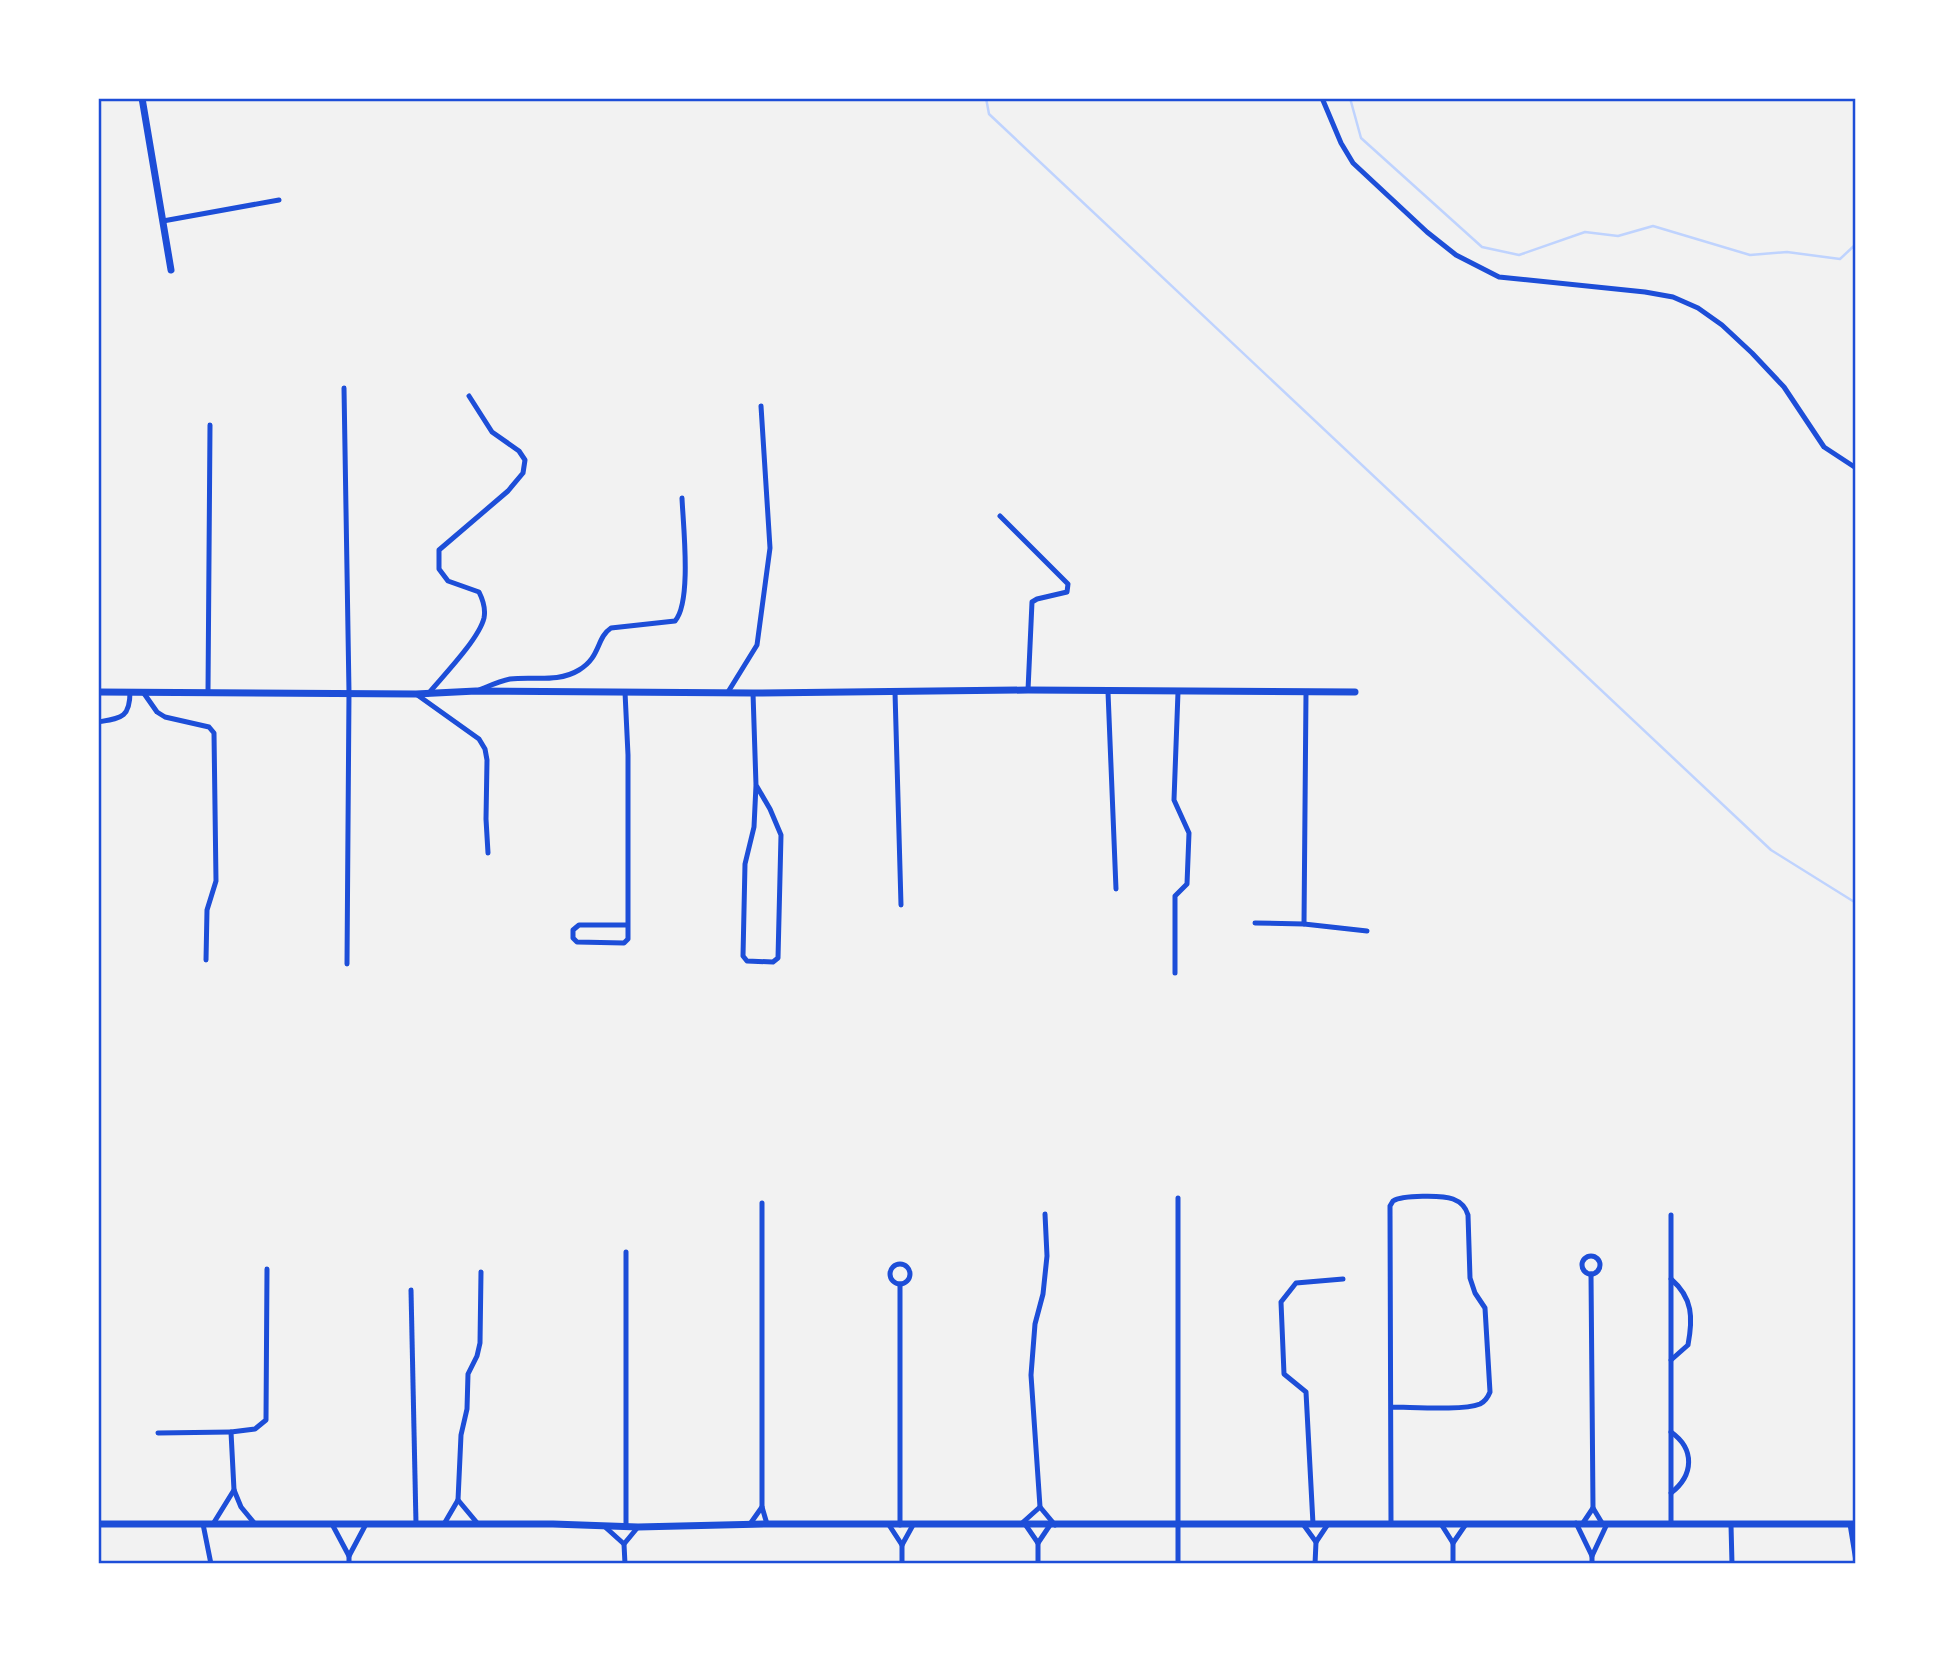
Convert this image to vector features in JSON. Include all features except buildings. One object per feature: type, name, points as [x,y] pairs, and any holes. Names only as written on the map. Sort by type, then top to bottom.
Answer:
[{"type":"street","points":[[142,98],[171,270]]},
{"type":"street","points":[[1322,98],[1341,143],[1353,163],[1427,232],[1456,255],[1499,277],[1645,292],[1673,297],[1698,308],[1732,334],[1784,387],[1824,447],[1856,468]]},
{"type":"street","points":[[163,221],[279,200]]},
{"type":"street","points":[[344,388],[349,692],[347,964]]},
{"type":"street","points":[[428,694],[470,643],[484,620],[485,606],[479,592],[448,581],[439,569],[439,550],[508,491],[523,473],[525,460],[519,451],[492,432],[469,396]]},
{"type":"street","points":[[728,692],[757,645],[770,548],[761,406]]},
{"type":"street","points":[[208,692],[210,425]]},
{"type":"street","points":[[476,691],[508,679],[559,678],[578,671],[593,660],[606,631],[611,628],[675,621],[679,616],[685,583],[682,498]]},
{"type":"street","points":[[1000,516],[1068,584],[1067,592],[1032,602],[1028,690]]},
{"type":"street","points":[[98,692],[1355,692]]},
{"type":"street","points":[[98,722],[124,716],[128,710],[130,692]]},
{"type":"street","points":[[143,692],[160,715],[209,727],[214,733],[216,881],[207,910],[206,960]]},
{"type":"street","points":[[625,692],[628,755],[628,925],[628,940],[614,943],[577,942],[573,939],[573,930],[579,925],[628,925]]},
{"type":"street","points":[[895,692],[901,905]]},
{"type":"street","points":[[1108,692],[1116,889]]},
{"type":"street","points":[[1175,973],[1175,896],[1187,884],[1189,833],[1174,800],[1178,692]]},
{"type":"street","points":[[1304,925],[1306,693]]},
{"type":"street","points":[[416,694],[479,739],[485,749],[488,853]]},
{"type":"street","points":[[753,694],[756,785],[754,827],[745,864],[743,956],[747,961],[773,962],[778,958],[781,835],[756,785]]},
{"type":"street","points":[[1255,923],[1367,931]]},
{"type":"street","points":[[613,925],[614,943]]},
{"type":"street","points":[[1391,1407],[1469,1406],[1482,1403],[1490,1392],[1485,1308],[1472,1285],[1468,1215],[1463,1206],[1452,1198],[1402,1197],[1393,1200],[1390,1206],[1391,1524]]},
{"type":"street","points":[[1178,1198],[1178,1564]]},
{"type":"street","points":[[762,1203],[762,1507],[767,1524]]},
{"type":"street","points":[[1045,1214],[1043,1294],[1035,1324],[1031,1375],[1040,1507],[1052,1525]]},
{"type":"street","points":[[1671,1216],[1671,1524]]},
{"type":"street","points":[[626,1252],[626,1527]]},
{"type":"street","points":[[158,1433],[231,1432],[255,1429],[265,1420],[267,1269]]},
{"type":"street","points":[[444,1524],[458,1500],[461,1435],[467,1409],[468,1374],[480,1343],[481,1272]]},
{"type":"street","points":[[1591,1275],[1593,1508],[1605,1523]]},
{"type":"street","points":[[1313,1524],[1306,1392],[1284,1374],[1280,1302],[1296,1283],[1343,1279]]},
{"type":"street","points":[[1671,1279],[1686,1294],[1689,1304],[1688,1345],[1671,1360]]},
{"type":"street","points":[[900,1284],[900,1525]]},
{"type":"street","points":[[411,1290],[415,1524]]},
{"type":"street","points":[[231,1432],[234,1490],[242,1507],[255,1524]]},
{"type":"street","points":[[1671,1432],[1685,1444],[1688,1461],[1685,1480],[1671,1493]]},
{"type":"street","points":[[213,1524],[234,1490]]},
{"type":"street","points":[[458,1500],[478,1524]]},
{"type":"street","points":[[750,1524],[762,1507]]},
{"type":"street","points":[[1023,1524],[1040,1507]]},
{"type":"street","points":[[1579,1523],[1593,1508]]},
{"type":"street","points":[[1579,1523],[1592,1556]]},
{"type":"street","points":[[1592,1564],[1592,1556],[1605,1523]]},
{"type":"street","points":[[98,1524],[553,1524],[626,1527],[750,1524],[1853,1524],[1856,1561]]},
{"type":"street","points":[[203,1524],[211,1564]]},
{"type":"street","points":[[332,1524],[349,1556]]},
{"type":"street","points":[[349,1564],[349,1556],[366,1524]]},
{"type":"street","points":[[1023,1524],[1038,1543]]},
{"type":"street","points":[[1303,1524],[1316,1542]]},
{"type":"street","points":[[1315,1564],[1316,1542],[1328,1524]]},
{"type":"street","points":[[1441,1524],[1452,1543],[1453,1564]]},
{"type":"street","points":[[1452,1543],[1466,1524]]},
{"type":"street","points":[[889,1525],[902,1545]]},
{"type":"street","points":[[902,1564],[902,1545],[913,1525]]},
{"type":"street","points":[[1038,1564],[1038,1543],[1052,1525]]},
{"type":"street","points":[[1731,1525],[1732,1564]]},
{"type":"street","points":[[604,1526],[624,1544]]},
{"type":"street","points":[[625,1564],[624,1544],[638,1527]]},
{"type":"street","points":[[1583,1538],[1600,1538]]},
{"type":"waterway","points":[[986,98],[989,114],[1771,850],[1856,903]]},
{"type":"waterway","points":[[1350,98],[1361,138],[1482,247],[1519,255],[1585,232],[1618,236],[1653,226],[1750,255],[1787,252],[1840,259],[1856,244]]}]
